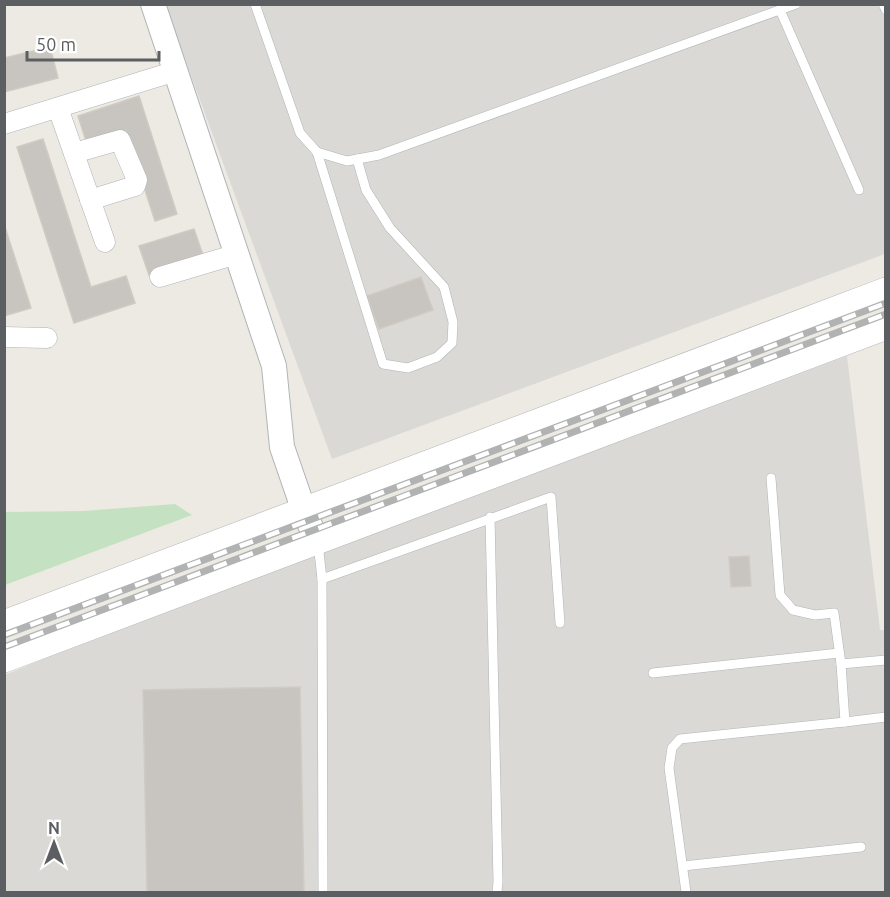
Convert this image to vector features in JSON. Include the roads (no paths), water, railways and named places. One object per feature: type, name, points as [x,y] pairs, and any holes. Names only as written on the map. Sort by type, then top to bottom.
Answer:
[{"type":"main road","points":[[4,624],[885,291]]},
{"type":"main road","points":[[4,659],[885,326]]},
{"type":"main road","points":[[31,614],[44,644]]},
{"type":"street","points":[[153,4],[274,366],[282,447],[317,541]]},
{"type":"street","points":[[4,124],[176,71]]},
{"type":"street","points":[[58,108],[105,243]]},
{"type":"street","points":[[74,153],[120,140],[137,180],[135,186],[90,200]]},
{"type":"street","points":[[160,278],[237,254]]},
{"type":"street","points":[[4,337],[47,339]]},
{"type":"lane","points":[[255,4],[300,133],[317,152],[383,364],[408,368],[437,357],[452,344],[453,322],[444,287],[390,228],[366,190],[357,159]]},
{"type":"lane","points":[[317,152],[347,161],[379,155],[796,4]]},
{"type":"lane","points":[[883,4],[885,10]]},
{"type":"lane","points":[[780,10],[859,190]]},
{"type":"lane","points":[[771,478],[780,595],[793,610],[815,615],[834,613],[841,664],[845,722]]},
{"type":"lane","points":[[322,579],[551,497],[560,623]]},
{"type":"lane","points":[[490,517],[497,892]]},
{"type":"lane","points":[[317,541],[322,579],[323,892]]},
{"type":"lane","points":[[653,673],[839,653]]},
{"type":"lane","points":[[841,664],[885,660]]},
{"type":"lane","points":[[686,892],[669,768],[672,748],[680,739],[885,717]]},
{"type":"lane","points":[[683,866],[861,847]]},
{"type":"railway","points":[[4,635],[886,303]]},
{"type":"railway","points":[[4,647],[886,314]]}]
